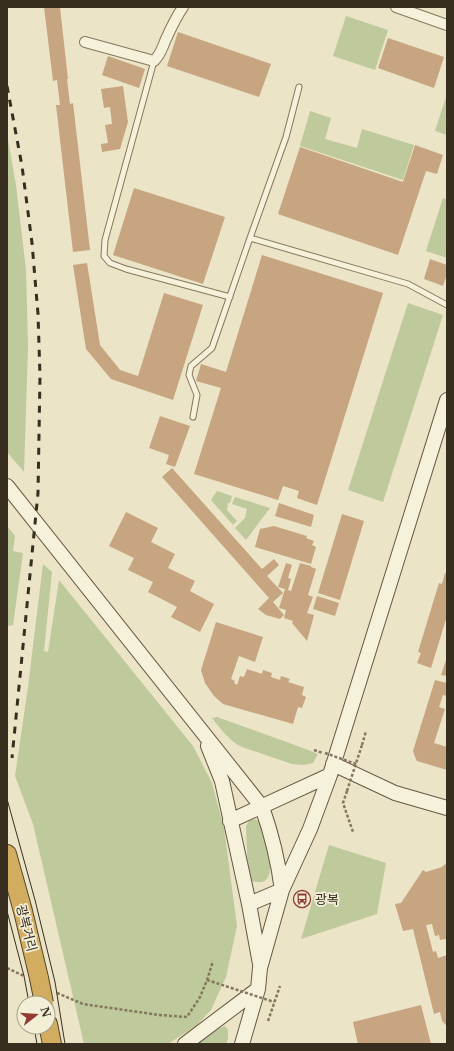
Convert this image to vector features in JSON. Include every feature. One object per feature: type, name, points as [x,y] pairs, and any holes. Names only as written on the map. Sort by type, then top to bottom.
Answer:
[{"type":"highway","name":"광복거리","points":[[7,854],[23,911],[42,995]]},
{"type":"main road","points":[[242,1044],[258,989],[260,968],[282,890],[310,829],[447,400]]},
{"type":"main road","points":[[7,486],[262,807],[275,847],[282,890]]},
{"type":"main road","points":[[203,732],[222,781],[249,904],[260,968]]},
{"type":"main road","points":[[230,821],[262,807],[330,764]]},
{"type":"main road","points":[[330,764],[395,793],[447,808]]},
{"type":"main road","points":[[249,904],[282,890]]},
{"type":"main road","points":[[185,1044],[258,989]]},
{"type":"street","points":[[85,42],[154,61],[160,56],[165,41],[183,7]]},
{"type":"street","points":[[396,7],[447,25]]},
{"type":"lane","points":[[154,61],[105,240],[104,256],[110,264],[230,297]]},
{"type":"lane","points":[[193,417],[197,395],[189,375],[191,366],[212,348],[286,137],[300,87]]},
{"type":"lane","points":[[250,238],[408,284],[447,304]]},
{"type":"path","points":[[353,832],[343,803],[366,731]]},
{"type":"path","points":[[314,750],[330,764],[356,764]]},
{"type":"path","points":[[83,1004],[159,1015],[187,1017],[200,997],[213,961]]},
{"type":"path","points":[[207,980],[274,1002]]},
{"type":"path","points":[[268,1021],[280,986]]},
{"type":"green space","points":[[346,16],[388,30],[375,70],[333,56]]},
{"type":"green space","points":[[447,94],[447,135],[435,131]]},
{"type":"green space","points":[[310,111],[331,118],[325,139],[357,148],[362,129],[414,145],[403,180],[300,146]]},
{"type":"green space","points":[[7,134],[16,185],[26,270],[28,346],[24,472],[7,452]]},
{"type":"green space","points":[[443,198],[447,200],[447,258],[426,251]]},
{"type":"green space","points":[[408,303],[443,315],[383,502],[348,490]]},
{"type":"green space","points":[[217,491],[232,496],[230,503],[228,503],[227,510],[237,521],[233,525],[211,500]]},
{"type":"green space","points":[[235,497],[270,508],[246,540],[235,528],[245,518],[247,509],[232,504]]},
{"type":"green space","points":[[7,526],[15,536],[13,551],[23,553],[13,625],[7,626]]},
{"type":"green space","points":[[43,564],[52,572],[44,651],[48,652],[59,580],[193,746],[212,783],[224,828],[237,926],[226,977],[211,1010],[197,1025],[168,1044],[84,1044],[33,824],[15,776],[28,687]]},
{"type":"green space","points":[[217,717],[318,754],[313,763],[304,765],[292,764],[242,747],[229,738],[212,718]]},
{"type":"green space","points":[[254,819],[259,821],[268,849],[270,865],[270,872],[267,879],[261,882],[251,881],[248,874],[246,826],[249,821]]},
{"type":"green space","points":[[329,845],[386,863],[377,914],[301,939]]},
{"type":"green space","points":[[225,1026],[228,1030],[228,1039],[226,1044],[196,1044],[220,1028]]},
{"type":"building","points":[[44,7],[60,7],[70,104],[73,103],[90,250],[73,252],[56,105],[60,105],[57,80],[53,81]]},
{"type":"building","points":[[178,32],[271,64],[259,97],[167,66]]},
{"type":"building","points":[[388,38],[444,57],[434,88],[378,68]]},
{"type":"building","points":[[108,56],[145,69],[139,88],[102,75]]},
{"type":"building","points":[[123,86],[128,122],[120,149],[102,152],[101,144],[108,143],[105,125],[112,124],[110,107],[104,108],[101,89]]},
{"type":"building","points":[[415,145],[443,155],[437,174],[426,171],[398,255],[278,214],[300,147],[403,182]]},
{"type":"building","points":[[134,188],[225,217],[203,284],[113,255]]},
{"type":"building","points":[[262,255],[383,293],[317,505],[297,498],[299,491],[283,486],[278,500],[194,474],[221,388],[196,381],[201,364],[226,372]]},
{"type":"building","points":[[430,259],[447,265],[447,274],[443,286],[424,279]]},
{"type":"building","points":[[87,263],[100,345],[120,370],[138,376],[164,293],[203,305],[173,400],[111,379],[86,349],[73,265]]},
{"type":"building","points":[[160,416],[190,426],[175,467],[166,464],[169,455],[149,448]]},
{"type":"building","points":[[172,468],[262,569],[274,559],[279,565],[267,576],[283,593],[273,602],[284,615],[280,619],[266,615],[258,609],[269,598],[162,477]]},
{"type":"building","points":[[279,503],[314,515],[311,527],[275,516]]},
{"type":"building","points":[[126,512],[158,528],[151,542],[175,554],[168,568],[195,581],[190,591],[214,604],[200,632],[171,617],[177,607],[148,592],[153,582],[128,570],[134,558],[109,546]]},
{"type":"building","points":[[342,514],[364,521],[340,600],[318,593]]},
{"type":"building","points":[[274,526],[307,536],[306,538],[314,541],[312,545],[316,547],[311,564],[255,547],[260,529]]},
{"type":"building","points":[[286,563],[292,565],[288,578],[291,579],[288,590],[291,591],[300,563],[316,569],[308,595],[313,597],[307,613],[314,615],[307,641],[292,623],[293,621],[284,618],[286,610],[279,608],[285,589],[278,587]]},
{"type":"building","points":[[445,573],[447,574],[447,616],[431,668],[417,663],[421,653],[418,652],[439,583],[442,584]]},
{"type":"building","points":[[317,596],[339,603],[335,616],[313,609]]},
{"type":"building","points":[[216,622],[263,637],[255,662],[239,656],[231,679],[235,681],[234,683],[237,685],[240,676],[244,677],[247,669],[262,674],[263,670],[272,673],[271,677],[280,680],[281,676],[290,679],[288,682],[304,687],[302,695],[306,697],[302,708],[298,707],[293,724],[223,704],[214,696],[205,683],[201,670]]},
{"type":"building","points":[[447,657],[447,676],[441,675]]},
{"type":"building","points":[[435,680],[447,683],[447,696],[443,695],[439,707],[445,709],[434,743],[447,747],[447,770],[417,761],[413,751]]},
{"type":"building","points":[[446,864],[447,939],[440,940],[439,935],[435,936],[432,924],[426,925],[433,952],[436,951],[438,958],[447,955],[447,1026],[442,1021],[440,1012],[434,1014],[413,929],[403,931],[395,904],[401,903],[423,870],[426,872],[442,867]]},
{"type":"building","points":[[421,1005],[431,1044],[358,1044],[353,1022]]},
{"type":"tram line","points":[[7,799],[35,900],[55,982],[65,1044]]},
{"type":"tram line","points":[[7,911],[28,995]]},
{"type":"tram line","points":[[35,1035],[37,1044]]},
{"type":"railway","points":[[7,86],[22,166],[32,243],[38,314],[40,376],[38,493],[12,758]]},
{"type":"place","name":"광복","points":[[302,899]]}]
